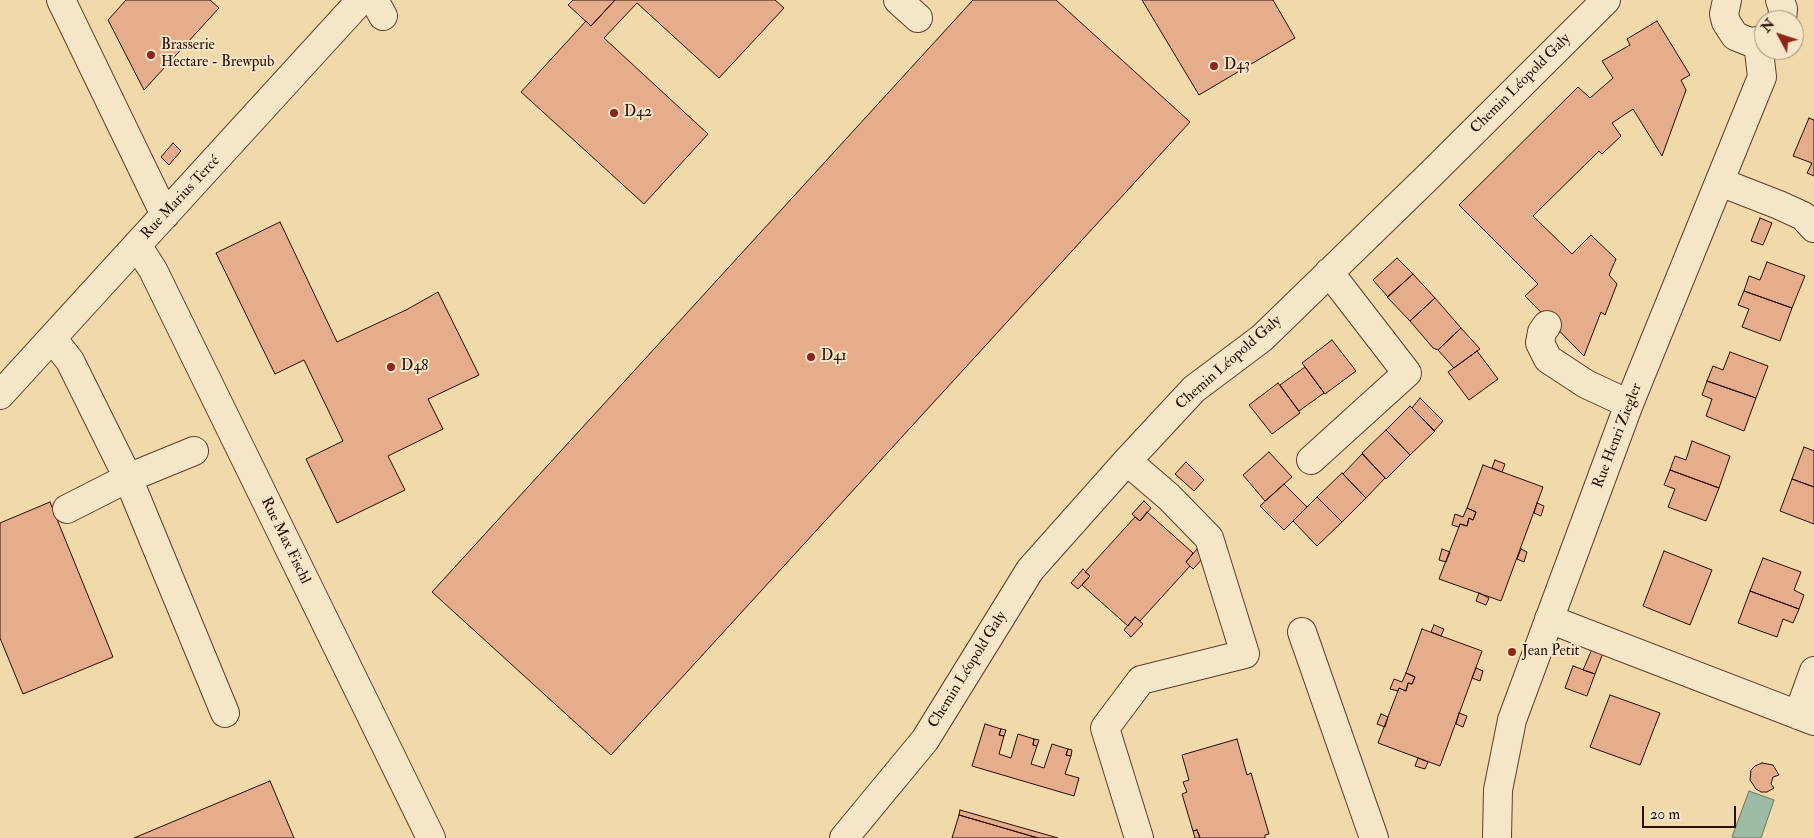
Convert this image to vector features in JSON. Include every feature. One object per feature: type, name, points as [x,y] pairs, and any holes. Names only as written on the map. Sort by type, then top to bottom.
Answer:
[{"type":"street","points":[[61,0],[165,215]]},
{"type":"street","name":"Rue Marius Tercé","points":[[0,395],[361,0]]},
{"type":"street","points":[[898,0],[918,18]]},
{"type":"street","name":"Chemin Léopold Galy","points":[[844,838],[925,740],[1030,570],[1127,461],[1194,389],[1262,338],[1606,0]]},
{"type":"street","points":[[1728,0],[1724,14],[1730,30],[1735,36],[1743,40],[1754,42]]},
{"type":"street","name":"Rue Henri Ziegler","points":[[1497,838],[1498,790],[1512,720],[1629,404],[1762,77],[1762,60]]},
{"type":"street","points":[[1720,182],[1803,216],[1814,228]]},
{"type":"street","name":"Rue Max Fischl","points":[[137,245],[153,270],[430,838]]},
{"type":"street","points":[[1311,460],[1408,373],[1329,272]]},
{"type":"street","points":[[1546,325],[1542,332],[1540,343],[1548,359],[1586,384],[1629,404]]},
{"type":"street","points":[[52,338],[70,361],[128,478],[225,713]]},
{"type":"street","points":[[67,509],[128,478],[194,451]]},
{"type":"street","points":[[1127,461],[1169,497],[1209,538],[1245,654],[1141,680],[1105,728],[1139,838]]},
{"type":"street","points":[[1549,619],[1806,718],[1814,671]]},
{"type":"street","points":[[1302,632],[1374,838]]},
{"type":"shaded area","points":[[1749,791],[1774,800],[1761,838],[1732,837]]},
{"type":"building","name":"Brasserie Hectare - Brewpub","points":[[126,0],[210,0],[219,8],[144,90],[108,20]]},
{"type":"building","points":[[573,0],[615,0],[591,26],[568,5]]},
{"type":"building","name":"D42","points":[[615,0],[775,0],[784,8],[719,78],[637,3],[604,38],[708,134],[644,204],[521,92],[586,21],[591,26]]},
{"type":"building","name":"D41","points":[[973,0],[1056,0],[1190,122],[611,755],[432,592]]},
{"type":"building","name":"D43","points":[[1142,0],[1273,0],[1295,38],[1199,95]]},
{"type":"building","points":[[1657,21],[1690,75],[1681,80],[1686,90],[1662,156],[1633,109],[1612,123],[1621,136],[1602,154],[1599,151],[1533,216],[1572,254],[1591,235],[1616,259],[1609,275],[1617,284],[1605,315],[1601,312],[1584,356],[1525,296],[1538,284],[1459,205],[1578,87],[1590,98],[1613,78],[1602,61],[1630,45],[1627,39]]},
{"type":"building","points":[[1809,118],[1814,120],[1814,176],[1807,173],[1812,163],[1793,156]]},
{"type":"building","points":[[173,143],[181,151],[169,165],[161,157]]},
{"type":"building","points":[[1760,218],[1772,223],[1763,245],[1751,241]]},
{"type":"building","name":"D48","points":[[280,222],[337,342],[406,310],[438,292],[479,375],[428,399],[443,429],[388,456],[405,490],[337,523],[306,459],[343,441],[304,360],[275,374],[216,253]]},
{"type":"building","points":[[1397,258],[1413,274],[1388,297],[1373,280]]},
{"type":"building","points":[[1767,262],[1805,276],[1792,308],[1744,291],[1749,276],[1760,280]]},
{"type":"building","points":[[1413,274],[1435,298],[1410,321],[1387,297]]},
{"type":"building","points":[[1744,291],[1792,308],[1780,341],[1742,327],[1749,309],[1738,305]]},
{"type":"building","points":[[1435,298],[1461,328],[1438,350],[1433,348],[1410,321]]},
{"type":"building","points":[[1461,328],[1480,349],[1454,368],[1438,350]]},
{"type":"building","points":[[1332,340],[1356,371],[1325,394],[1302,363]]},
{"type":"building","points":[[1477,351],[1498,379],[1469,400],[1448,372]]},
{"type":"building","points":[[1730,352],[1768,366],[1756,398],[1707,381],[1713,366],[1723,370]]},
{"type":"building","points":[[1305,367],[1324,393],[1299,411],[1280,385]]},
{"type":"building","points":[[1707,381],[1756,398],[1744,431],[1706,416],[1712,399],[1702,395]]},
{"type":"building","points":[[1278,383],[1300,413],[1272,434],[1249,405]]},
{"type":"building","points":[[1420,398],[1443,421],[1434,431],[1412,408]]},
{"type":"building","points":[[1410,406],[1435,431],[1410,455],[1386,430]]},
{"type":"building","points":[[1386,430],[1410,455],[1386,479],[1362,453]]},
{"type":"building","points":[[1692,441],[1730,456],[1719,488],[1670,470],[1675,456],[1686,460]]},
{"type":"building","points":[[1804,447],[1814,451],[1814,487],[1792,479]]},
{"type":"building","points":[[1269,452],[1292,477],[1265,501],[1243,475]]},
{"type":"building","points":[[1362,454],[1385,478],[1366,498],[1343,474]]},
{"type":"building","points":[[1495,460],[1505,464],[1502,472],[1492,468]]},
{"type":"building","points":[[1186,462],[1204,480],[1194,491],[1175,474]]},
{"type":"building","points":[[1483,465],[1543,487],[1501,601],[1439,579],[1460,524],[1467,526],[1469,518],[1473,520],[1476,512],[1467,508]]},
{"type":"building","points":[[1670,470],[1719,488],[1706,521],[1668,507],[1675,489],[1664,485]]},
{"type":"building","points":[[1342,473],[1366,498],[1342,522],[1317,497]]},
{"type":"building","points":[[1792,479],[1814,487],[1814,524],[1780,511]]},
{"type":"building","points":[[1284,484],[1307,507],[1284,530],[1260,506]]},
{"type":"building","points":[[1317,497],[1342,522],[1317,546],[1293,521]]},
{"type":"building","points":[[1144,501],[1151,508],[1140,521],[1132,514]]},
{"type":"building","points":[[50,502],[113,657],[23,694],[0,638],[0,523]]},
{"type":"building","points":[[1537,503],[1544,506],[1541,516],[1534,513]]},
{"type":"building","points":[[1467,508],[1476,512],[1473,520],[1469,518],[1467,526],[1460,524],[1459,527],[1452,525],[1455,514],[1463,517]]},
{"type":"building","points":[[1147,512],[1193,553],[1186,562],[1190,566],[1140,621],[1135,617],[1128,626],[1082,585],[1090,576],[1085,572],[1135,517],[1140,521]]},
{"type":"building","points":[[1197,549],[1205,556],[1193,569],[1186,562]]},
{"type":"building","points":[[1442,549],[1450,552],[1446,562],[1439,560]]},
{"type":"building","points":[[1521,549],[1527,552],[1524,562],[1517,559]]},
{"type":"building","points":[[1664,551],[1712,570],[1690,625],[1643,606]]},
{"type":"building","points":[[1763,558],[1801,572],[1794,590],[1804,595],[1799,609],[1750,591]]},
{"type":"building","points":[[1083,569],[1090,576],[1078,589],[1071,583]]},
{"type":"building","points":[[1750,591],[1799,609],[1793,623],[1783,619],[1777,637],[1738,623]]},
{"type":"building","points":[[1479,593],[1489,598],[1486,605],[1476,601]]},
{"type":"building","points":[[1135,617],[1143,624],[1131,637],[1124,630]]},
{"type":"building","points":[[1434,625],[1444,629],[1441,636],[1431,632]]},
{"type":"building","points":[[1422,629],[1482,651],[1440,766],[1378,743],[1399,688],[1406,691],[1408,683],[1412,684],[1415,677],[1406,673]]},
{"type":"building","points":[[1592,649],[1603,653],[1595,674],[1583,670]]},
{"type":"building","points":[[1573,666],[1595,674],[1587,696],[1565,688]]},
{"type":"building","points":[[1476,668],[1483,671],[1480,681],[1472,678]]},
{"type":"building","points":[[1406,673],[1415,677],[1412,684],[1408,683],[1406,691],[1399,688],[1398,691],[1390,689],[1394,679],[1402,682]]},
{"type":"building","points":[[1610,695],[1660,713],[1640,765],[1590,747]]},
{"type":"building","points":[[1459,713],[1467,716],[1463,727],[1456,724]]},
{"type":"building","points":[[1381,714],[1388,717],[1385,727],[1377,724]]},
{"type":"building","points":[[985,724],[1001,729],[999,735],[1004,736],[999,754],[1011,758],[1018,734],[1034,739],[1033,745],[1037,746],[1031,764],[1044,768],[1052,744],[1068,749],[1066,755],[1071,756],[1065,774],[1079,778],[1074,796],[972,766]]},
{"type":"building","points":[[1001,729],[1006,730],[1004,736],[999,735]]},
{"type":"building","points":[[1034,739],[1039,740],[1037,746],[1033,745]]},
{"type":"building","points":[[1237,739],[1247,775],[1251,773],[1269,834],[1265,835],[1265,838],[1200,838],[1197,830],[1193,831],[1182,794],[1187,792],[1183,782],[1189,780],[1182,755]]},
{"type":"building","points":[[1068,749],[1072,750],[1071,756],[1066,755]]},
{"type":"building","points":[[1418,758],[1428,762],[1425,769],[1415,766]]},
{"type":"building","points":[[1762,763],[1773,765],[1779,775],[1773,777],[1771,784],[1774,788],[1767,792],[1761,792],[1756,789],[1750,780],[1751,770]]},
{"type":"building","points":[[270,781],[294,838],[134,838]]},
{"type":"building","points":[[960,810],[1058,838],[1038,838],[959,815]]},
{"type":"building","points":[[959,815],[1038,838],[952,838]]},
{"type":"building","points":[[1197,830],[1200,838],[1195,838],[1193,831]]},
{"type":"place","name":"Brasserie Hectare - Brewpub","points":[[151,55]]},
{"type":"place","name":"D43","points":[[1214,66]]},
{"type":"place","name":"D42","points":[[614,113]]},
{"type":"place","name":"D41","points":[[811,357]]},
{"type":"place","name":"D48","points":[[391,367]]},
{"type":"place","name":"Jean Petit","points":[[1512,652]]}]
